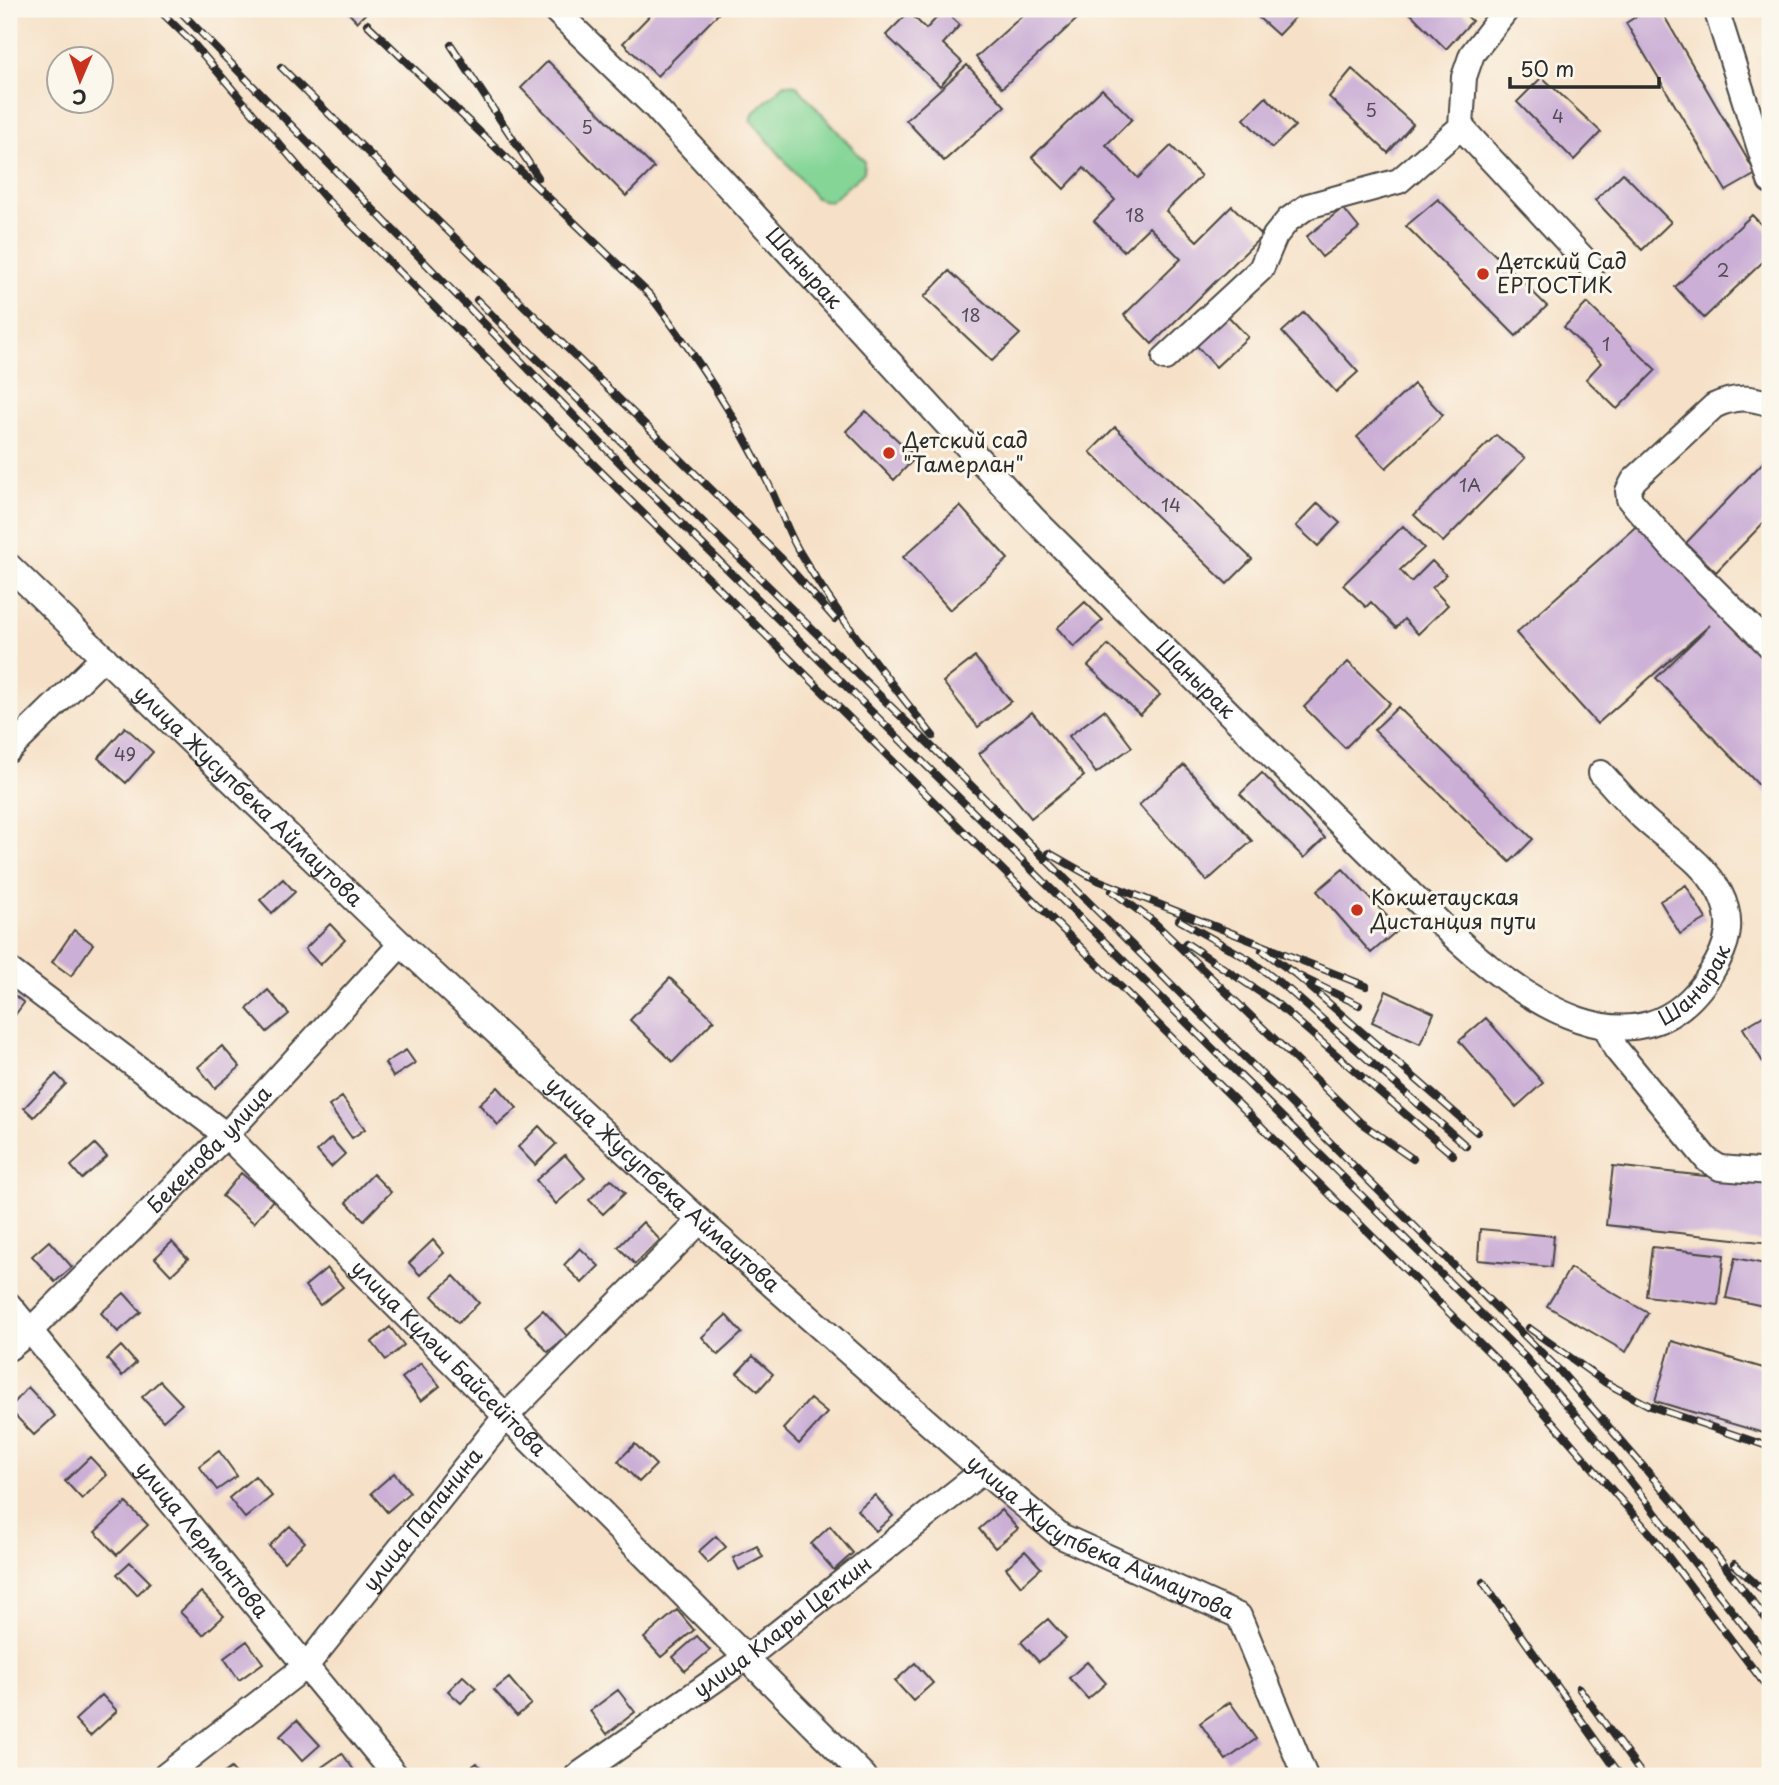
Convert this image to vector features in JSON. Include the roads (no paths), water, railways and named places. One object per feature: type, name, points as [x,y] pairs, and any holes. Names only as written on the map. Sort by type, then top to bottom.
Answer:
[{"type":"street","name":"Шанырак","points":[[554,9],[655,107],[1034,519],[1448,931],[1493,970],[1555,1009],[1606,1027],[1630,1030],[1646,1027],[1676,1012],[1704,985],[1722,957],[1728,942],[1729,925],[1720,894],[1698,862],[1647,821],[1601,772]]},
{"type":"street","points":[[1165,358],[1261,269],[1275,236],[1288,220],[1308,206],[1399,181],[1461,127],[1464,77],[1472,54],[1507,9]]},
{"type":"street","points":[[1716,9],[1770,181]]},
{"type":"street","points":[[1461,127],[1591,267]]},
{"type":"street","points":[[1770,404],[1747,397],[1729,399],[1714,406],[1634,481],[1628,491],[1629,499],[1673,549],[1770,646]]},
{"type":"street","name":"улица Жусупбека Аймаутова","points":[[9,566],[401,944],[700,1221],[983,1471],[1061,1536],[1238,1616],[1305,1776]]},
{"type":"street","points":[[9,750],[104,657]]},
{"type":"street","name":"Бекенова улица","points":[[9,1348],[30,1331],[226,1135],[401,944]]},
{"type":"street","name":"улица Күләш Байсейітова","points":[[9,970],[226,1135],[864,1776]]},
{"type":"street","points":[[1606,1027],[1616,1049],[1707,1160],[1720,1168],[1770,1172]]},
{"type":"street","name":"улица Папанина","points":[[165,1776],[306,1666],[506,1416],[700,1221]]},
{"type":"street","name":"улица Лермонтова","points":[[9,1305],[396,1776]]},
{"type":"street","name":"улица Клары Цеткин","points":[[577,1776],[746,1658],[983,1471]]},
{"type":"railway","points":[[158,9],[193,43],[327,200],[1510,1373],[1653,1537],[1770,1691]]},
{"type":"railway","points":[[178,9],[623,466],[1525,1357],[1605,1449],[1770,1659]]},
{"type":"railway","points":[[367,24],[650,295],[727,408],[766,479],[794,543],[814,575],[863,646],[933,736]]},
{"type":"railway","points":[[451,45],[538,177]]},
{"type":"railway","points":[[281,67],[780,557],[835,619]]},
{"type":"railway","points":[[477,300],[982,796],[1560,1371],[1681,1510],[1770,1624]]},
{"type":"railway","points":[[1049,853],[1095,879],[1366,986]]},
{"type":"railway","points":[[1112,891],[1154,922],[1361,1123],[1413,1159]]},
{"type":"railway","points":[[1179,920],[1250,960],[1289,990],[1466,1146]]},
{"type":"railway","points":[[1186,943],[1276,1003],[1453,1155]]},
{"type":"railway","points":[[1262,950],[1295,974],[1359,1005]]},
{"type":"railway","points":[[1295,974],[1477,1132]]},
{"type":"railway","points":[[1529,1328],[1606,1383],[1650,1406],[1770,1447]]},
{"type":"railway","points":[[1734,1564],[1770,1597]]},
{"type":"railway","points":[[1483,1582],[1621,1776]]},
{"type":"railway","points":[[1579,1688],[1643,1776]]},
{"type":"place","name":"Детский Сад ЕРТОСТИК","points":[[1483,274]]},
{"type":"place","name":"Детский сад \"Тамерлан\"","points":[[889,453]]},
{"type":"place","name":"Кокшетауская Дистанция пути","points":[[1357,910]]}]
